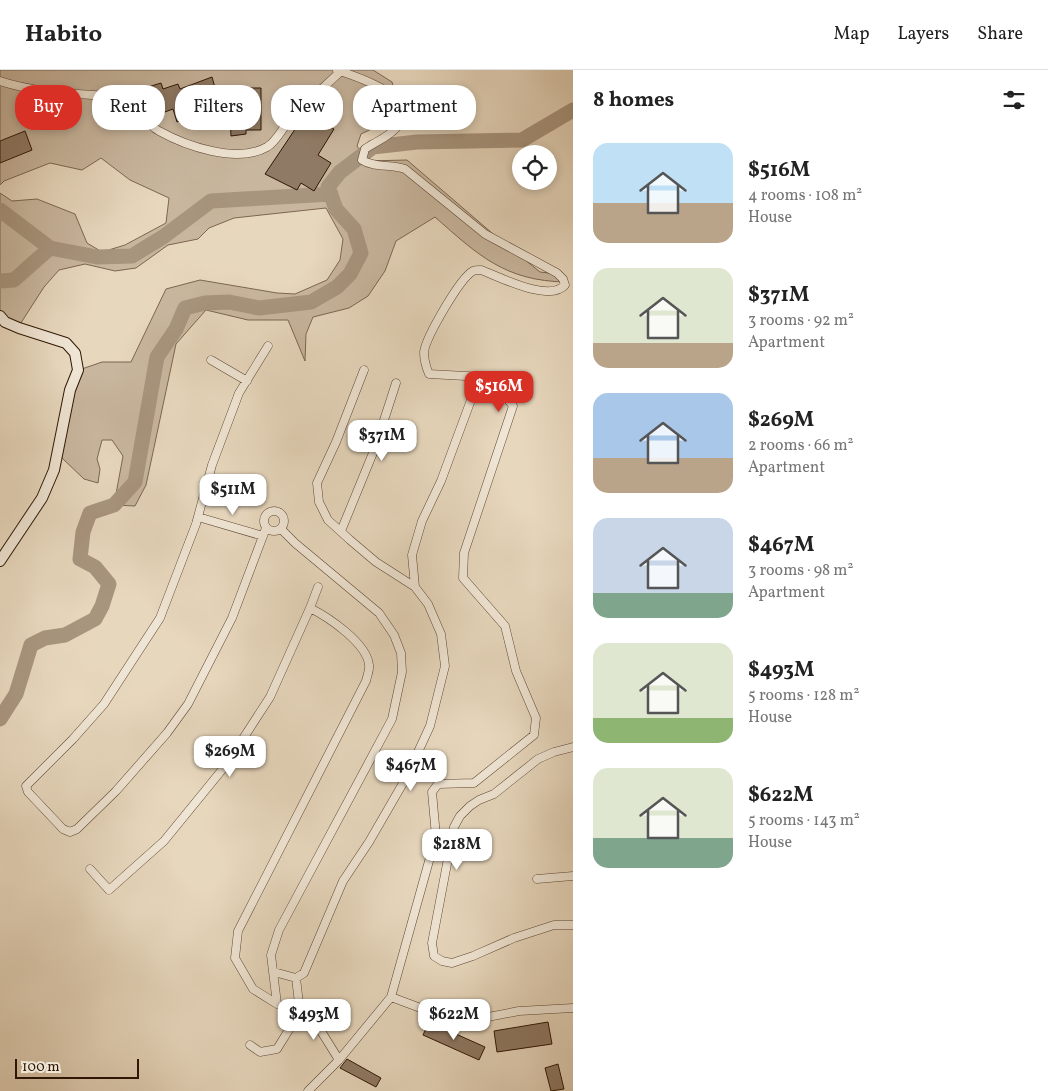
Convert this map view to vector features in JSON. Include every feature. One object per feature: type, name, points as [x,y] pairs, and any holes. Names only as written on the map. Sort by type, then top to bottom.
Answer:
[{"type":"street","points":[[0,81],[20,87],[74,94],[129,96],[140,105],[153,128],[177,141],[197,149],[251,153],[268,147],[297,112],[339,71],[365,78],[398,100],[403,117],[397,127],[365,149],[362,160],[367,163],[393,165],[405,169],[485,234],[556,272],[563,278],[565,285],[560,290]]},
{"type":"street","points":[[308,1091],[339,1060],[391,997],[436,836],[432,792],[438,784],[474,783],[534,735],[536,718],[516,671],[505,626],[463,578],[464,553],[513,406],[500,390],[484,377],[429,374],[424,363],[424,350],[436,323],[454,294],[474,270],[481,270],[537,290],[551,292],[573,286]]},
{"type":"street","points":[[0,316],[5,322],[19,328],[66,343],[76,353],[78,370],[70,390],[54,470],[42,498],[0,561]]},
{"type":"street","points":[[268,346],[239,393],[212,465],[198,517],[160,618],[104,704],[73,739],[26,786],[28,792],[63,830],[70,832],[77,828],[116,791],[167,733],[188,704],[232,618],[266,528],[264,518],[272,510],[278,511],[285,519],[281,529]]},
{"type":"street","points":[[211,360],[247,381]]},
{"type":"street","points":[[274,972],[296,978],[304,973],[343,881],[406,778],[430,726],[445,666],[441,634],[428,604],[415,587],[376,562],[328,520],[319,502],[318,483],[364,370]]},
{"type":"street","points":[[341,531],[375,448],[396,383]]},
{"type":"street","points":[[415,587],[412,555],[422,521],[440,481],[471,400]]},
{"type":"street","points":[[198,517],[263,536]]},
{"type":"street","points":[[266,528],[276,531],[281,529]]},
{"type":"street","points":[[277,1004],[271,955],[280,930],[392,719],[402,672],[401,654],[394,635],[379,613],[294,543],[281,529]]},
{"type":"street","points":[[90,869],[109,890],[164,841],[226,765],[270,697],[318,587]]},
{"type":"street","points":[[310,608],[330,618],[343,630],[364,652],[370,665],[366,681],[238,931],[235,958],[253,989],[277,1004],[300,1012],[316,1023],[339,1060]]},
{"type":"street","points":[[573,748],[554,752],[538,759],[494,794],[479,800],[460,816],[454,827],[432,943],[434,956],[442,961],[452,963],[474,956],[514,938],[554,925],[573,925]]},
{"type":"street","points":[[536,879],[573,876]]},
{"type":"street","points":[[250,1045],[260,1052],[277,1049],[283,1043],[300,1012],[296,978]]},
{"type":"street","points":[[391,997],[450,1020],[462,1022],[519,1011],[573,1008]]},
{"type":"shaded area","points":[[0,70],[373,70],[392,82],[393,85],[353,85],[353,130],[369,130],[361,134],[357,146],[366,161],[407,160],[540,272],[558,274],[566,282],[526,277],[509,271],[479,254],[435,217],[396,241],[385,271],[368,296],[349,308],[313,317],[306,334],[305,361],[288,320],[248,320],[206,310],[176,344],[146,485],[135,506],[114,505],[123,456],[112,440],[102,440],[97,459],[100,469],[98,483],[84,479],[62,458],[62,417],[76,371],[102,362],[131,362],[166,289],[200,280],[277,293],[295,294],[327,280],[340,260],[343,239],[326,208],[234,218],[209,228],[198,239],[168,245],[136,268],[115,271],[85,264],[59,270],[44,287],[17,329],[0,319],[0,193],[12,201],[37,199],[75,214],[87,243],[102,252],[125,245],[166,223],[169,198],[130,180],[101,158],[82,170],[50,163],[4,181],[0,185]]},
{"type":"building","points":[[212,77],[214,85],[191,85]]},
{"type":"building","points":[[175,85],[175,116],[173,109],[165,112],[165,88]]},
{"type":"building","points":[[231,130],[246,130],[246,134],[231,136]]},
{"type":"building","points":[[295,130],[333,130],[318,155],[331,163],[314,191],[301,183],[297,190],[265,174]]},
{"type":"building","points":[[25,131],[32,150],[0,163],[0,141]]},
{"type":"building","points":[[429,1022],[485,1047],[479,1060],[423,1035]]},
{"type":"building","points":[[548,1022],[552,1044],[497,1052],[494,1031]]},
{"type":"building","points":[[347,1059],[381,1078],[376,1087],[340,1068]]},
{"type":"building","points":[[558,1064],[564,1089],[551,1091],[545,1068]]},
{"type":"waterway","points":[[0,719],[16,694],[31,645],[45,638],[65,635],[95,619],[102,606],[109,584],[95,567],[80,559],[83,532],[90,513],[114,505],[135,482],[157,357],[176,329],[185,308],[205,303],[229,302],[259,308],[311,302],[337,287],[350,274],[361,253],[354,229],[336,209],[328,187],[340,172],[373,147],[417,142],[522,140],[573,110]]},
{"type":"waterway","points":[[0,281],[14,280],[50,248],[97,257],[132,256],[163,237],[211,201],[331,194]]},
{"type":"waterway","points":[[0,210],[50,248]]}]
